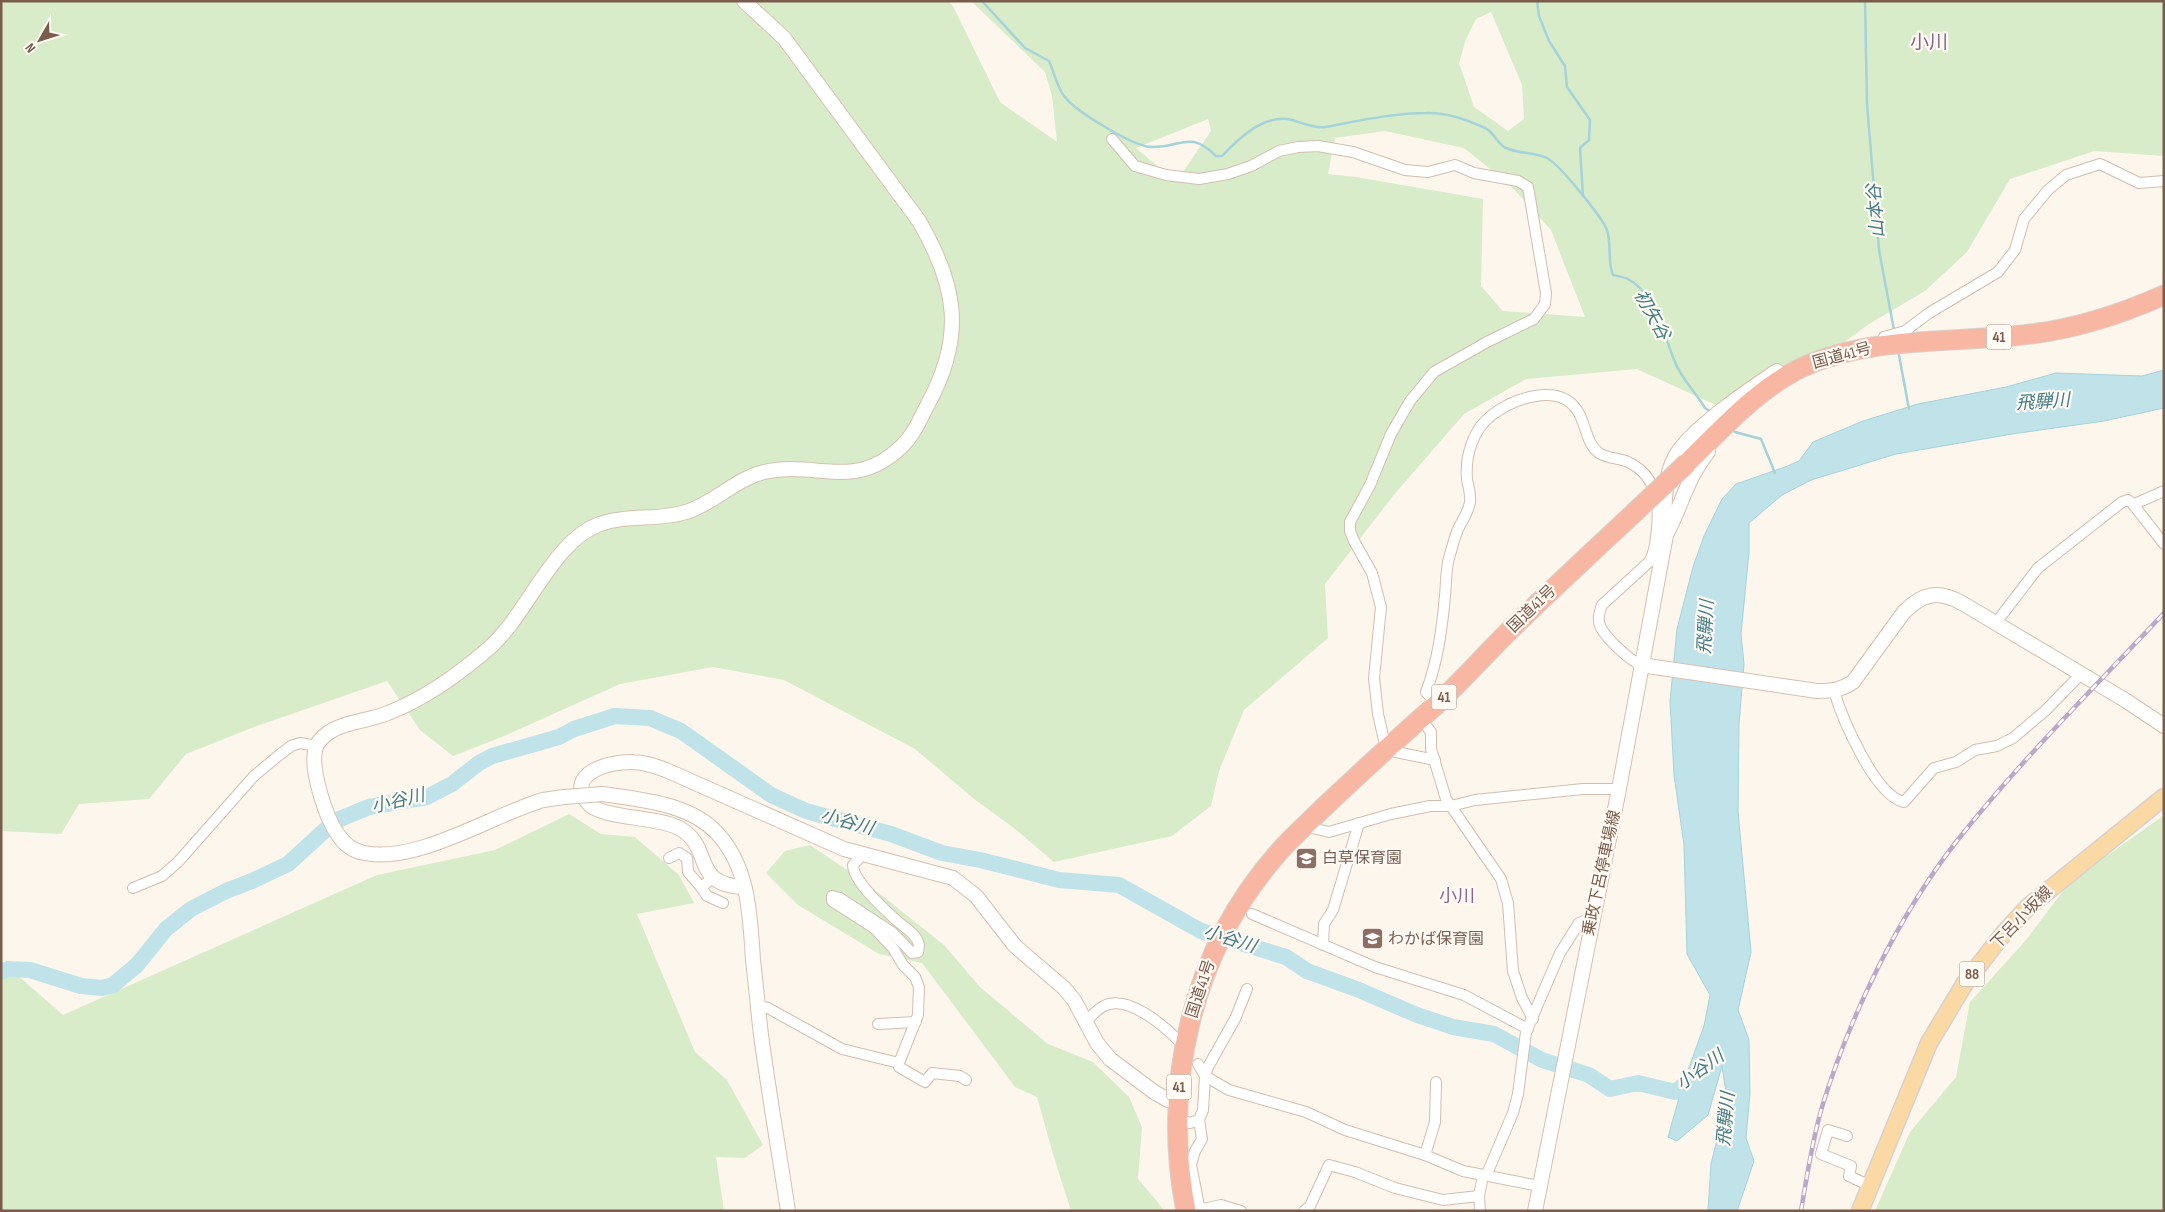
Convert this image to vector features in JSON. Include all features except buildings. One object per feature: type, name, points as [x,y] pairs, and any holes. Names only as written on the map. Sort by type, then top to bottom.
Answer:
[{"type":"highway","name":"国道41号","points":[[1195,1210],[1181,1188],[1177,1110],[1182,1058],[1190,1021],[1207,965],[1220,937],[1278,853],[1378,755],[1437,704],[1508,633],[1635,512],[1775,382],[1829,356],[1884,346],[2024,335],[2078,326],[2109,317],[2164,294]]},
{"type":"main road","name":"下呂小坂線","points":[[1860,1211],[1929,1043],[1966,983],[1998,940],[2028,907],[2164,797]]},
{"type":"street","points":[[744,1],[784,38],[919,221],[942,262],[952,303],[952,337],[937,388],[914,432],[890,456],[876,466],[860,471],[831,473],[786,469],[769,471],[740,481],[689,512],[659,517],[616,519],[587,529],[564,549],[526,606],[490,648],[445,682],[388,714],[342,726],[328,733],[316,746],[313,763],[329,819],[337,835],[352,849],[362,853],[387,854],[442,841],[511,810],[543,800],[564,797],[603,794],[650,802],[680,810],[706,822],[728,846],[742,876],[749,906],[757,1006],[788,1211]]},
{"type":"street","points":[[1112,139],[1135,166],[1166,175],[1199,179],[1228,174],[1251,166],[1279,151],[1298,147],[1318,146],[1353,152],[1405,170],[1428,172],[1455,166],[1474,173],[1518,181],[1528,187],[1546,293],[1545,304],[1534,319],[1487,342],[1434,372],[1410,401],[1391,434],[1370,485],[1350,522],[1350,531],[1354,541],[1372,573],[1381,607],[1374,678],[1378,714],[1384,740]]},
{"type":"street","points":[[1884,346],[1884,337],[1905,331],[1929,313],[1998,272],[2014,250],[2024,219],[2048,190],[2066,175],[2100,164],[2139,183],[2164,181]]},
{"type":"street","points":[[1666,535],[1664,519],[1669,471],[1675,457],[1686,441],[1730,405],[1781,369],[1800,358],[1817,354],[1829,356]]},
{"type":"street","points":[[1437,704],[1426,692],[1433,676],[1442,628],[1448,564],[1457,531],[1470,502],[1467,477],[1472,442],[1478,428],[1491,416],[1515,401],[1534,396],[1552,396],[1570,402],[1578,412],[1587,435],[1598,453],[1628,462],[1641,471],[1654,488],[1659,509],[1654,555],[1602,606],[1598,615],[1601,628],[1629,659],[1641,665],[1817,691],[1834,691],[1844,688],[1853,682],[1904,612],[1914,602],[1925,596],[1938,595],[1952,597],[2164,726]]},
{"type":"street","points":[[1666,535],[1674,521],[1687,483],[1698,465],[1725,431],[1726,426]]},
{"type":"street","points":[[2134,506],[2164,491]]},
{"type":"street","points":[[1995,624],[2038,568],[2122,502],[2128,500],[2163,540]]},
{"type":"street","name":"乗政下呂停車場線","points":[[1535,1211],[1558,1086],[1619,789],[1666,535]]},
{"type":"street","points":[[1834,691],[1839,710],[1874,777],[1898,801],[1904,802],[1934,768],[1956,762],[1975,750],[1997,746],[2018,734],[2063,694],[2081,674]]},
{"type":"street","points":[[1420,718],[1432,732],[1431,749],[1446,800],[1501,879],[1508,903],[1513,971],[1522,998],[1533,1019]]},
{"type":"street","points":[[133,888],[162,876],[178,862],[254,776],[278,756],[291,746],[300,743],[316,746]]},
{"type":"street","points":[[1396,752],[1435,760]]},
{"type":"street","points":[[744,887],[720,884],[713,878],[698,848],[681,829],[666,822],[598,810],[588,803],[581,788],[582,781],[588,773],[616,764],[632,762],[647,764],[666,770],[844,848],[953,878],[976,896],[1015,946],[1064,988],[1074,1000],[1097,1043],[1110,1059],[1154,1092],[1168,1100],[1190,1123],[1200,1120]]},
{"type":"street","points":[[1307,824],[1312,828],[1329,832],[1391,814],[1430,806],[1451,806],[1475,800],[1534,793],[1605,788],[1619,789]]},
{"type":"street","points":[[1323,945],[1324,924],[1333,910],[1359,823]]},
{"type":"street","points":[[669,858],[679,853],[687,858],[688,872],[706,896],[723,903]]},
{"type":"street","points":[[863,854],[853,865],[857,879],[918,940],[918,952],[912,952],[893,933],[840,898],[832,896],[832,900],[874,928],[893,948],[903,966],[915,977],[920,995],[916,1022],[899,1067],[925,1082],[932,1073],[960,1076],[966,1080]]},
{"type":"street","points":[[701,887],[713,878]]},
{"type":"street","points":[[1252,914],[1375,967],[1464,995],[1527,1031]]},
{"type":"street","points":[[1480,1211],[1479,1196],[1484,1175],[1513,1112],[1522,1073],[1527,1031],[1560,953],[1579,924],[1592,918]]},
{"type":"street","points":[[1241,1211],[1221,1205],[1195,1210],[1191,1165],[1195,1151],[1202,1139],[1200,1120],[1203,1110],[1205,1076],[1208,1066],[1235,1019],[1247,989]]},
{"type":"street","points":[[1086,1021],[1104,1006],[1113,1003],[1123,1005],[1160,1022],[1178,1040]]},
{"type":"street","points":[[757,1006],[768,1008],[842,1048],[899,1063]]},
{"type":"street","points":[[878,1024],[916,1022]]},
{"type":"street","points":[[1198,1064],[1205,1076],[1229,1090],[1306,1112],[1345,1130],[1425,1155],[1463,1171],[1539,1186]]},
{"type":"street","points":[[1425,1155],[1435,1122],[1436,1082]]},
{"type":"street","points":[[1847,1136],[1828,1130],[1821,1154],[1851,1166],[1849,1176],[1870,1186]]},
{"type":"street","points":[[1304,1211],[1310,1206],[1329,1164],[1395,1188],[1443,1200],[1479,1196]]},
{"type":"green space","points":[[1,1],[948,1],[953,6],[1000,102],[1057,142],[1052,96],[1045,72],[971,1],[2164,1],[2164,156],[2094,151],[2010,179],[1967,252],[1925,291],[1869,324],[1831,352],[1733,413],[1637,369],[1526,379],[1464,414],[1393,496],[1325,584],[1328,638],[1244,710],[1219,771],[1211,806],[1172,836],[1054,862],[1014,828],[974,799],[915,749],[784,680],[713,667],[620,684],[502,737],[453,756],[420,730],[387,681],[254,727],[186,754],[149,799],[79,804],[61,834],[1,831]],"holes":[[[1491,12],[1522,85],[1524,119],[1508,131],[1474,107],[1459,63],[1466,39],[1476,19]],[[1208,119],[1211,131],[1176,182],[1136,148]],[[1385,131],[1464,148],[1509,184],[1551,230],[1585,317],[1503,311],[1481,286],[1483,199],[1328,174],[1335,138]]]},
{"type":"green space","points":[[569,814],[601,834],[635,837],[679,875],[694,903],[637,914],[695,1052],[727,1080],[763,1145],[745,1158],[716,1157],[724,1211],[1,1211],[1,961],[63,1015],[377,875],[495,850]]},
{"type":"green space","points":[[2164,815],[2164,1211],[1875,1211],[1910,1132],[1956,1077],[1970,1002],[2026,940],[2069,883]]},
{"type":"green space","points":[[810,845],[865,882],[944,945],[980,987],[1048,1044],[1093,1062],[1129,1097],[1142,1127],[1138,1179],[1165,1211],[1071,1211],[1037,1097],[1015,1087],[922,963],[879,954],[798,905],[766,873],[785,851]]},
{"type":"water","name":"飛騨川","points":[[2164,370],[2164,408],[2104,421],[2012,434],[1896,454],[1811,480],[1782,495],[1749,523],[1749,552],[1741,634],[1744,664],[1739,723],[1738,812],[1751,952],[1738,1010],[1749,1040],[1750,1093],[1746,1138],[1754,1161],[1737,1211],[1708,1211],[1711,1164],[1727,1099],[1722,1066],[1708,1115],[1677,1141],[1668,1137],[1683,1084],[1704,1026],[1710,995],[1687,954],[1684,845],[1674,775],[1670,701],[1677,629],[1693,567],[1704,536],[1722,499],[1736,484],[1799,461],[1813,442],[1863,421],[1918,404],[2006,387],[2056,373],[2142,376]]},
{"type":"waterway","points":[[982,1],[1025,48],[1049,61],[1059,88],[1070,103],[1106,128],[1144,146],[1153,147],[1192,142],[1207,148],[1216,156],[1222,156],[1244,135],[1272,120],[1292,120],[1321,127],[1388,116],[1433,113],[1456,117],[1485,128],[1506,148],[1547,158],[1570,180],[1603,223],[1607,230],[1610,264],[1613,275],[1628,279],[1646,294],[1658,316],[1678,368],[1705,408],[1711,412]]},
{"type":"waterway","name":"初矢谷","points":[[1537,1],[1539,16],[1549,41],[1565,66],[1567,87],[1590,120],[1589,140],[1580,148],[1583,196]]},
{"type":"waterway","name":"山本谷","points":[[1865,1],[1867,104],[1879,250],[1894,330]]},
{"type":"waterway","name":"山本谷","points":[[1898,350],[1909,409]]},
{"type":"waterway","name":"初矢谷","points":[[1732,430],[1761,439],[1775,473]]},
{"type":"waterway","name":"小谷川","points":[[1,972],[8,969],[30,970],[81,986],[102,988],[113,985],[137,965],[166,929],[191,909],[226,891],[288,864],[335,821],[369,807],[427,797],[452,784],[479,763],[492,756],[559,737],[574,729],[615,716],[650,718],[681,731],[771,795],[806,811],[891,834],[942,853],[980,860],[1059,880],[1119,885],[1201,931],[1286,957],[1307,971],[1359,990],[1417,1015],[1453,1027],[1494,1034],[1542,1060],[1589,1075],[1610,1089],[1638,1083],[1675,1092],[1699,1073]]},
{"type":"railway","points":[[1801,1211],[1815,1133],[1833,1073],[1846,1038],[1877,969],[1914,903],[1934,871],[1980,812],[2058,725],[2164,613]]},
{"type":"place","name":"白草保育園","points":[[1306,858]]},
{"type":"place","name":"わかば保育園","points":[[1372,939]]},
{"type":"district","name":"小川","points":[[1929,42]]},
{"type":"district","name":"小川","points":[[1457,896]]}]
